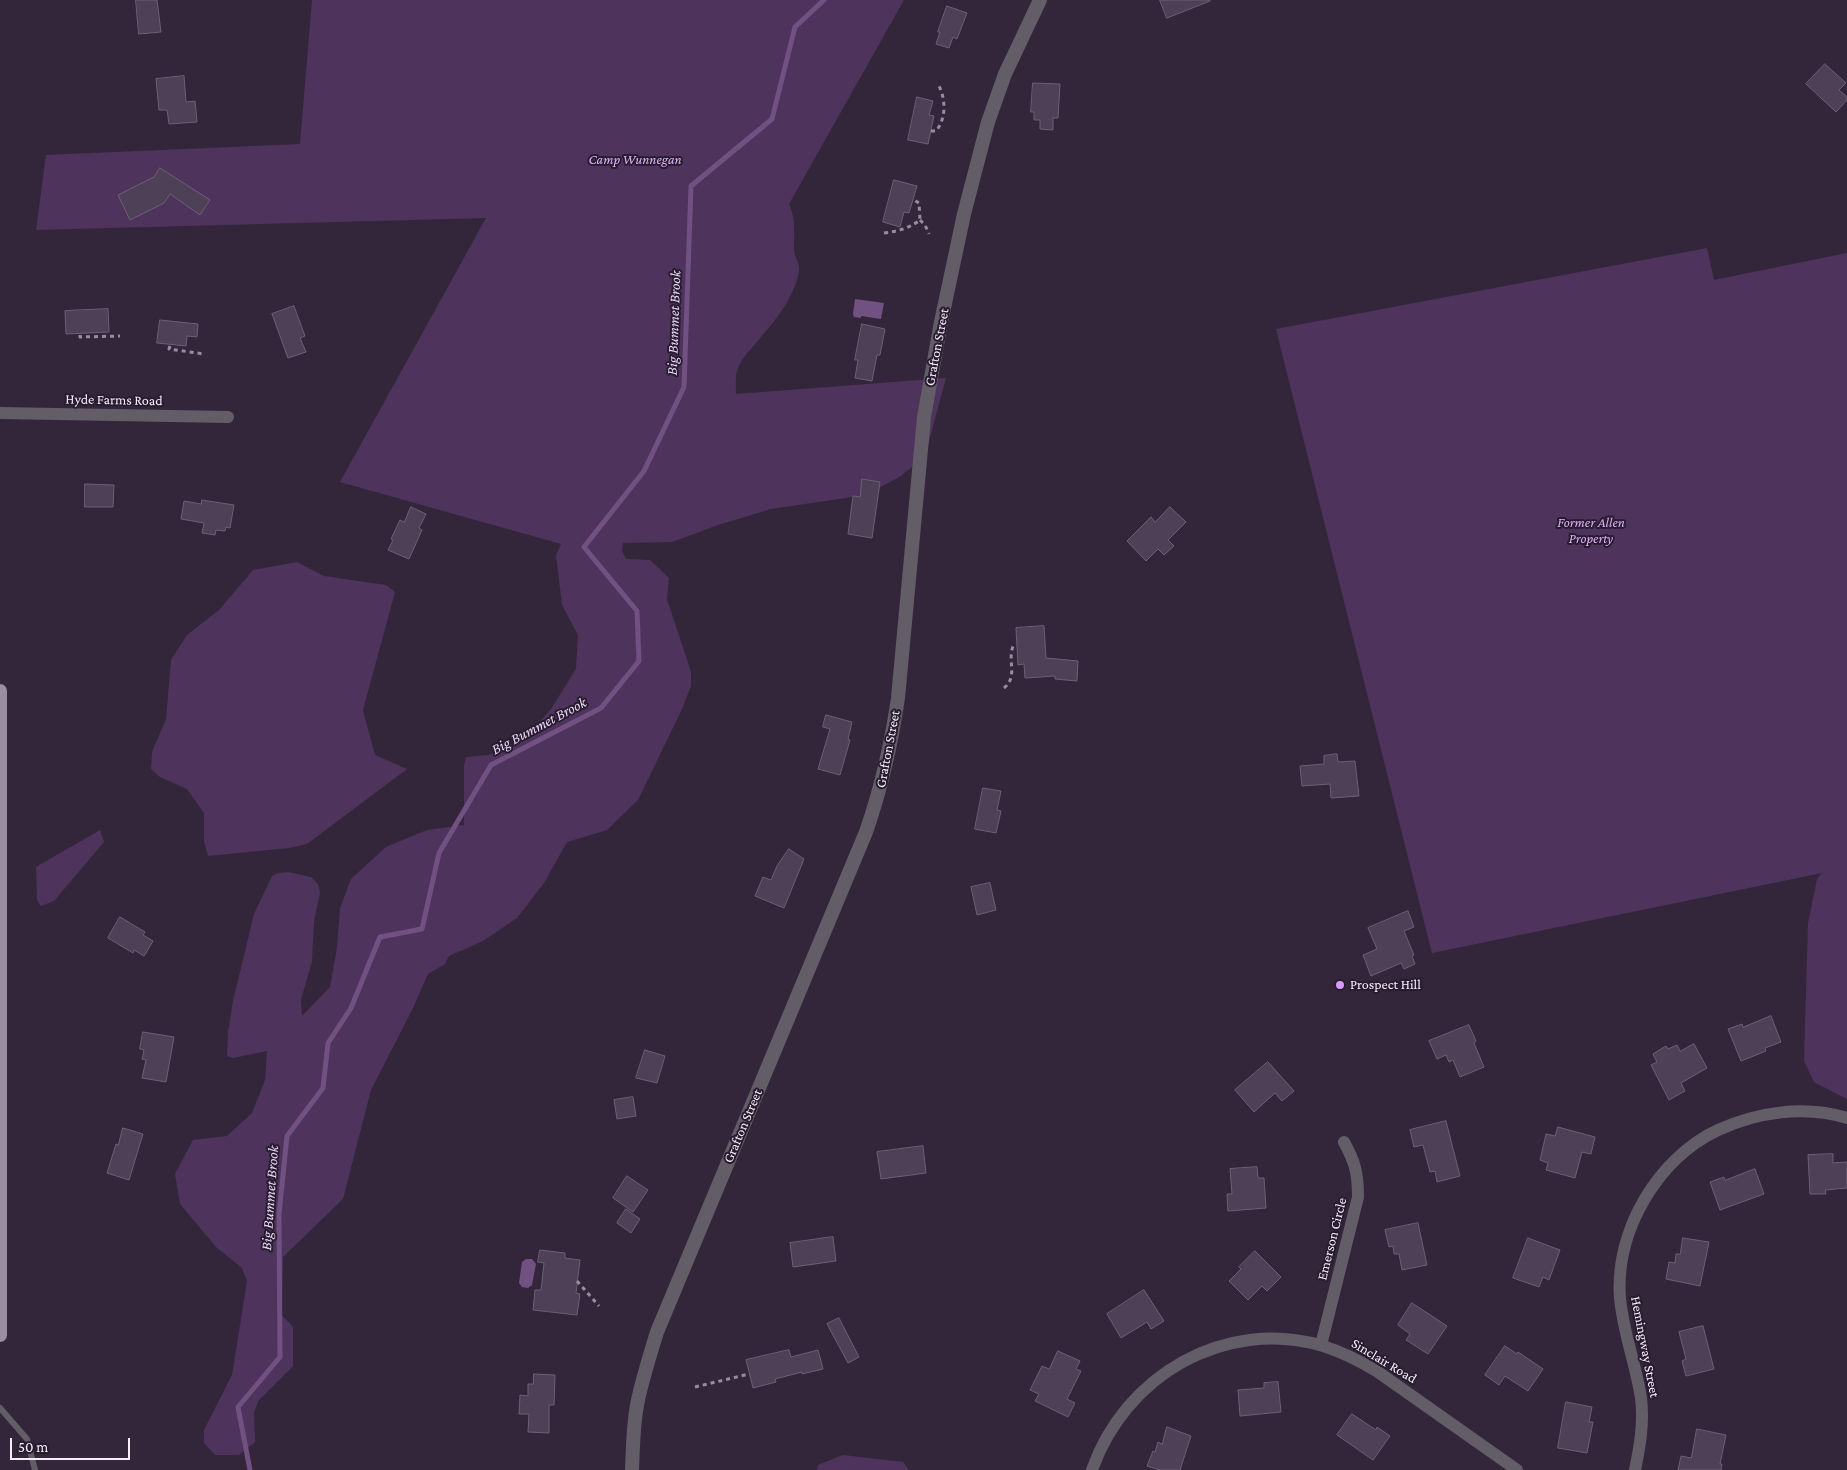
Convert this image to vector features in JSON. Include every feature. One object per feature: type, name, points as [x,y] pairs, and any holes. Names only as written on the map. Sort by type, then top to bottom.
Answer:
[{"type":"main road","points":[[0,691],[0,1335]]},
{"type":"street","name":"Grafton Street","points":[[632,1470],[633,1438],[638,1401],[646,1366],[657,1332],[866,832],[883,780],[898,698],[924,417],[941,322],[964,214],[988,122],[1005,74],[1040,0]]},
{"type":"street","name":"Hyde Farms Road","points":[[0,413],[228,417]]},
{"type":"street","name":"Hemingway Street","points":[[1635,1470],[1640,1449],[1641,1398],[1623,1318],[1620,1283],[1624,1249],[1637,1214],[1648,1193],[1661,1175],[1693,1145],[1711,1133],[1730,1125],[1752,1118],[1792,1110],[1817,1112],[1847,1118]]},
{"type":"street","name":"Emerson Circle","points":[[1321,1345],[1358,1197],[1358,1177],[1355,1162],[1344,1142]]},
{"type":"street","name":"Sinclair Road","points":[[1092,1470],[1107,1435],[1131,1402],[1162,1374],[1180,1363],[1218,1347],[1259,1339],[1301,1341],[1321,1345],[1360,1361],[1516,1470]]},
{"type":"lane","points":[[0,1408],[27,1439],[35,1470]]},
{"type":"path","points":[[931,132],[939,128],[943,116],[944,98],[939,86]]},
{"type":"path","points":[[913,199],[919,203],[920,220],[925,225],[929,234]]},
{"type":"path","points":[[884,233],[910,228],[920,220]]},
{"type":"path","points":[[80,335],[120,336]]},
{"type":"path","points":[[170,346],[169,349],[204,354]]},
{"type":"path","points":[[1004,688],[1012,679],[1010,650],[1014,644]]},
{"type":"path","points":[[577,1281],[599,1306]]},
{"type":"path","points":[[695,1387],[749,1374]]},
{"type":"green space","name":"Camp Wunnegan","points":[[312,0],[904,0],[789,204],[794,221],[794,252],[799,271],[788,301],[770,327],[740,363],[736,376],[736,394],[946,378],[925,456],[901,476],[877,489],[859,496],[771,509],[718,525],[672,542],[623,543],[622,551],[626,559],[650,560],[669,578],[667,599],[691,672],[691,686],[682,709],[638,800],[607,830],[567,842],[544,883],[517,918],[483,941],[449,956],[445,964],[428,974],[412,1010],[371,1090],[343,1199],[283,1257],[282,1315],[293,1327],[293,1366],[259,1400],[254,1412],[255,1442],[239,1455],[215,1455],[204,1443],[204,1430],[232,1375],[247,1281],[242,1268],[216,1247],[180,1204],[175,1174],[193,1140],[227,1136],[252,1113],[265,1080],[267,1051],[233,1058],[227,1055],[228,1032],[233,1001],[254,914],[272,876],[278,873],[288,872],[311,877],[318,884],[320,893],[314,921],[312,961],[301,1000],[302,1016],[330,987],[337,948],[340,908],[351,879],[386,847],[427,830],[464,825],[464,765],[466,757],[489,755],[526,737],[551,709],[576,669],[578,635],[562,605],[556,555],[561,544],[340,482],[486,218],[36,230],[46,155],[300,144]]},
{"type":"green space","name":"Former Allen Property","points":[[1707,248],[1714,280],[1847,253],[1847,1099],[1814,1082],[1804,1061],[1808,923],[1817,879],[1822,873],[1432,953],[1276,329]]},
{"type":"green space","points":[[297,562],[324,576],[386,585],[395,592],[363,710],[375,755],[407,769],[307,844],[289,848],[208,856],[204,841],[204,813],[187,789],[160,777],[151,769],[152,752],[166,719],[171,660],[187,635],[219,610],[253,570]]},
{"type":"green space","points":[[100,830],[104,842],[54,901],[41,906],[37,900],[36,867]]},
{"type":"green space","points":[[843,1455],[903,1462],[909,1470],[817,1470],[818,1465]]},
{"type":"shaded area","points":[[855,299],[884,303],[881,319],[861,316],[861,318],[854,317]]},
{"type":"shaded area","points":[[526,1259],[532,1259],[536,1264],[532,1285],[528,1288],[522,1287],[519,1283],[522,1262]]},
{"type":"building","points":[[136,0],[157,0],[161,32],[139,34]]},
{"type":"building","points":[[1160,0],[1210,0],[1210,1],[1167,18]]},
{"type":"building","points":[[947,6],[967,13],[957,39],[953,37],[949,48],[936,44]]},
{"type":"building","points":[[1825,64],[1846,83],[1839,90],[1847,97],[1847,100],[1836,112],[1806,84]]},
{"type":"building","points":[[184,76],[186,102],[195,101],[197,122],[169,124],[167,110],[159,110],[156,79]]},
{"type":"building","points":[[1033,83],[1060,84],[1058,118],[1053,118],[1053,130],[1040,129],[1040,120],[1034,120],[1034,112],[1031,112]]},
{"type":"building","points":[[917,97],[933,101],[929,115],[934,116],[928,144],[908,140]]},
{"type":"building","points":[[160,168],[210,200],[200,215],[170,194],[164,203],[130,220],[118,195],[154,177]]},
{"type":"building","points":[[894,180],[917,186],[909,213],[904,212],[900,227],[883,222]]},
{"type":"building","points":[[294,306],[305,336],[300,338],[306,352],[288,358],[272,314]]},
{"type":"building","points":[[108,309],[109,332],[66,334],[65,311]]},
{"type":"building","points":[[160,320],[198,324],[197,337],[187,336],[186,346],[157,343]]},
{"type":"building","points":[[862,324],[885,329],[872,381],[855,378],[858,360],[855,360]]},
{"type":"building","points":[[862,479],[880,482],[872,538],[848,534],[853,496],[860,497]]},
{"type":"building","points":[[85,484],[114,485],[113,507],[85,507]]},
{"type":"building","points":[[202,500],[234,505],[230,528],[226,527],[225,531],[216,530],[215,535],[202,533],[204,523],[181,519],[184,501],[201,504]]},
{"type":"building","points":[[411,507],[426,514],[419,528],[422,530],[409,559],[388,550],[400,520],[404,522]]},
{"type":"building","points":[[1170,507],[1186,522],[1168,540],[1174,546],[1164,555],[1158,549],[1146,561],[1127,541],[1151,517],[1155,522]]},
{"type":"building","points":[[1044,626],[1046,658],[1078,661],[1077,681],[1055,679],[1055,676],[1025,678],[1024,664],[1018,665],[1016,628]]},
{"type":"building","points":[[826,715],[852,722],[848,739],[850,740],[840,775],[818,769],[830,729],[823,727]]},
{"type":"building","points":[[1337,754],[1338,762],[1355,761],[1359,796],[1331,798],[1330,784],[1302,786],[1300,766],[1324,764],[1324,756]]},
{"type":"building","points":[[983,788],[1001,791],[997,810],[1001,811],[996,833],[975,829]]},
{"type":"building","points":[[789,849],[804,859],[784,908],[755,896],[763,877],[771,880],[777,866]]},
{"type":"building","points":[[990,883],[996,910],[977,915],[971,887]]},
{"type":"building","points":[[1408,911],[1414,927],[1404,931],[1414,955],[1412,956],[1415,964],[1404,969],[1401,963],[1371,976],[1363,955],[1377,949],[1368,928]]},
{"type":"building","points":[[120,917],[145,932],[143,935],[153,941],[144,956],[134,950],[133,953],[108,938]]},
{"type":"building","points":[[1771,1016],[1781,1042],[1765,1048],[1766,1051],[1741,1061],[1728,1029],[1742,1024],[1743,1027]]},
{"type":"building","points":[[1469,1025],[1484,1067],[1460,1077],[1453,1060],[1449,1062],[1446,1055],[1437,1059],[1429,1041]]},
{"type":"building","points":[[143,1032],[174,1037],[166,1082],[142,1078],[146,1060],[142,1059],[144,1050],[140,1049]]},
{"type":"building","points":[[1694,1044],[1707,1068],[1681,1083],[1685,1091],[1669,1100],[1651,1065],[1657,1062],[1653,1054],[1666,1046],[1668,1049],[1677,1045],[1680,1051]]},
{"type":"building","points":[[645,1050],[665,1056],[657,1083],[636,1078]]},
{"type":"building","points":[[1268,1062],[1294,1091],[1282,1101],[1275,1093],[1254,1112],[1235,1090]]},
{"type":"building","points":[[633,1097],[636,1116],[617,1119],[614,1100]]},
{"type":"building","points":[[1446,1121],[1460,1176],[1437,1182],[1435,1171],[1430,1172],[1423,1145],[1414,1147],[1410,1130]]},
{"type":"building","points":[[1558,1127],[1595,1137],[1591,1154],[1582,1152],[1575,1178],[1546,1170],[1548,1163],[1540,1160],[1546,1134],[1555,1136]]},
{"type":"building","points":[[123,1128],[143,1134],[129,1180],[107,1173]]},
{"type":"building","points":[[923,1146],[926,1173],[881,1179],[877,1152]]},
{"type":"building","points":[[1833,1154],[1833,1163],[1847,1162],[1847,1188],[1825,1190],[1826,1194],[1810,1194],[1808,1155]]},
{"type":"building","points":[[1257,1167],[1258,1178],[1264,1178],[1266,1208],[1228,1211],[1227,1194],[1232,1194],[1230,1169]]},
{"type":"building","points":[[1755,1169],[1764,1194],[1720,1210],[1710,1182],[1724,1177],[1725,1180]]},
{"type":"building","points":[[627,1176],[648,1190],[633,1212],[613,1198]]},
{"type":"building","points":[[626,1209],[640,1219],[631,1233],[617,1223]]},
{"type":"building","points":[[1418,1223],[1427,1265],[1402,1270],[1399,1254],[1394,1254],[1393,1246],[1389,1247],[1385,1230]]},
{"type":"building","points":[[833,1237],[836,1261],[793,1267],[790,1243]]},
{"type":"building","points":[[1528,1238],[1560,1250],[1549,1280],[1543,1277],[1539,1287],[1513,1278]]},
{"type":"building","points":[[1683,1238],[1709,1242],[1700,1286],[1666,1279],[1669,1262],[1675,1263],[1676,1254],[1680,1254]]},
{"type":"building","points":[[540,1250],[565,1253],[565,1258],[580,1260],[576,1293],[580,1294],[577,1315],[533,1310],[535,1290],[541,1290],[544,1263],[538,1262]]},
{"type":"building","points":[[1255,1251],[1281,1277],[1267,1291],[1262,1286],[1248,1300],[1229,1281],[1241,1269],[1239,1267]]},
{"type":"building","points":[[1144,1290],[1164,1321],[1151,1329],[1147,1322],[1121,1338],[1107,1314]]},
{"type":"building","points":[[1412,1303],[1447,1326],[1428,1354],[1406,1340],[1410,1334],[1398,1325]]},
{"type":"building","points":[[839,1318],[859,1357],[848,1363],[827,1324]]},
{"type":"building","points":[[1703,1326],[1714,1369],[1686,1376],[1682,1361],[1686,1359],[1679,1332]]},
{"type":"building","points":[[1505,1346],[1517,1354],[1518,1352],[1543,1369],[1528,1391],[1505,1376],[1499,1385],[1485,1375]]},
{"type":"building","points":[[789,1350],[791,1357],[818,1350],[823,1369],[775,1379],[776,1382],[753,1388],[746,1360]]},
{"type":"building","points":[[1058,1351],[1080,1361],[1076,1369],[1081,1371],[1067,1399],[1075,1403],[1068,1417],[1035,1401],[1039,1394],[1030,1390],[1042,1366],[1049,1369]]},
{"type":"building","points":[[534,1374],[555,1375],[554,1405],[549,1405],[549,1433],[528,1432],[529,1414],[519,1414],[520,1395],[528,1396],[528,1384],[533,1384]]},
{"type":"building","points":[[1278,1382],[1281,1412],[1240,1416],[1238,1390],[1264,1388],[1264,1383]]},
{"type":"building","points":[[1566,1402],[1592,1407],[1589,1422],[1593,1422],[1587,1453],[1558,1448]]},
{"type":"building","points":[[1352,1414],[1376,1430],[1377,1427],[1390,1436],[1373,1460],[1337,1435]]},
{"type":"building","points":[[1167,1427],[1191,1436],[1180,1470],[1160,1470],[1147,1466],[1158,1442],[1162,1444]]},
{"type":"building","points":[[1697,1429],[1726,1435],[1720,1464],[1722,1464],[1721,1470],[1678,1470],[1681,1456],[1691,1458]]},
{"type":"waterway","name":"Big Bummet Brook","points":[[250,1470],[238,1407],[280,1357],[279,1214],[287,1136],[323,1088],[328,1043],[351,1008],[380,937],[422,929],[439,853],[491,765],[601,708],[639,661],[637,611],[584,547],[644,471],[684,387],[691,186],[772,119],[795,27],[824,0]]},
{"type":"place","name":"Prospect Hill","points":[[1340,985]]}]
